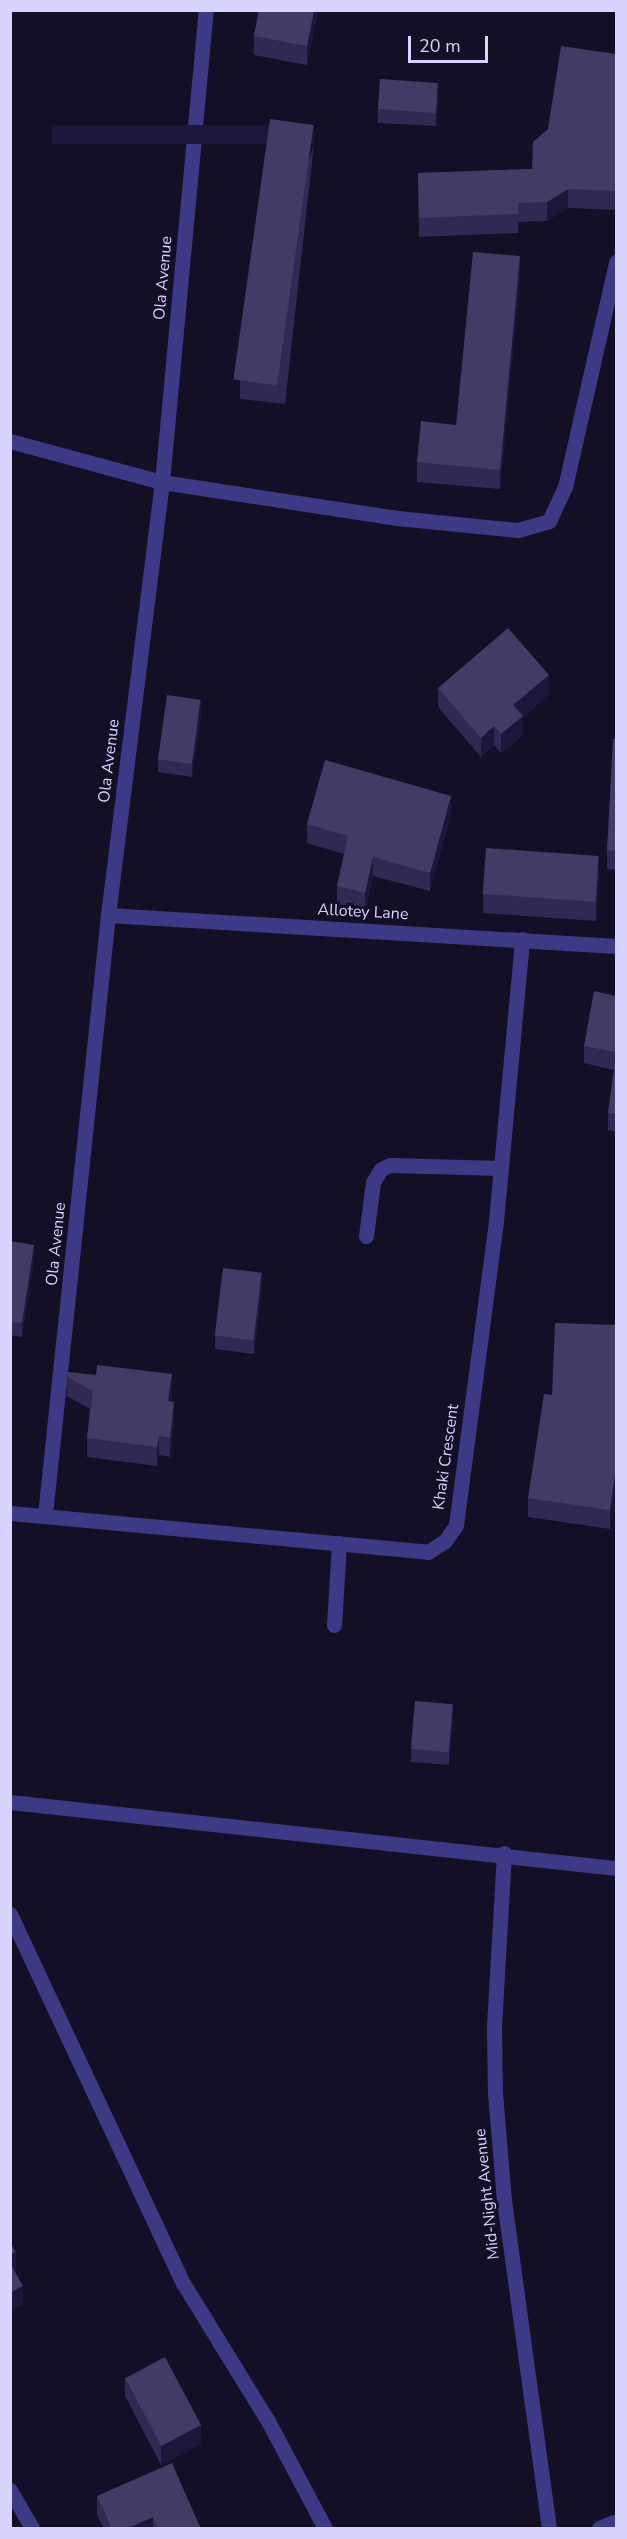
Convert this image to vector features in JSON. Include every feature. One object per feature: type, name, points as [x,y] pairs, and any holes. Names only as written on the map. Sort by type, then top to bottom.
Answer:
[{"type":"street","name":"Ola Avenue","points":[[45,1515],[108,915],[162,482],[206,10]]},
{"type":"street","points":[[10,441],[162,482],[518,530],[549,521],[566,487],[616,262]]},
{"type":"street","name":"Allotey Lane","points":[[108,915],[616,946]]},
{"type":"street","name":"Khaki Crescent","points":[[10,1513],[428,1552],[445,1541],[456,1525],[501,1168],[522,939]]},
{"type":"street","points":[[366,1236],[372,1182],[381,1169],[390,1166],[501,1168]]},
{"type":"street","points":[[334,1625],[339,1543]]},
{"type":"street","points":[[10,1803],[504,1853],[616,1868]]},
{"type":"street","name":"Mid-Night Avenue","points":[[504,1853],[494,2025],[495,2093],[504,2200],[549,2529]]},
{"type":"street","points":[[10,1914],[183,2283],[268,2421],[325,2529]]},
{"type":"street","points":[[10,2490],[32,2529]]},
{"type":"street","points":[[599,2529],[616,2521]]},
{"type":"building","points":[[259,10],[314,10],[307,46],[254,36]]},
{"type":"building","points":[[561,46],[616,54],[616,191],[568,189],[547,202],[518,203],[518,214],[419,218],[418,173],[532,169],[533,142],[548,129]]},
{"type":"building","points":[[380,79],[438,83],[436,113],[378,109]]},
{"type":"building","points":[[270,119],[314,125],[277,386],[233,379]]},
{"type":"building","points":[[473,252],[520,256],[500,470],[417,462],[421,421],[456,425]]},
{"type":"building","points":[[508,628],[549,675],[513,705],[523,716],[501,734],[494,726],[481,738],[438,688]]},
{"type":"building","points":[[167,695],[201,700],[192,764],[158,759]]},
{"type":"building","points":[[613,739],[616,739],[616,851],[607,850]]},
{"type":"building","points":[[325,760],[451,796],[430,873],[373,857],[365,893],[337,886],[348,836],[307,824]]},
{"type":"building","points":[[486,848],[599,856],[596,902],[483,894]]},
{"type":"building","points":[[594,991],[616,996],[616,1052],[584,1046]]},
{"type":"building","points":[[616,1055],[616,1114],[608,1113]]},
{"type":"building","points":[[10,1241],[34,1245],[22,1323],[10,1322]]},
{"type":"building","points":[[223,1268],[262,1273],[253,1340],[215,1335]]},
{"type":"building","points":[[555,1323],[616,1325],[616,1468],[610,1510],[528,1498],[544,1394],[552,1395]]},
{"type":"building","points":[[97,1365],[172,1374],[168,1401],[174,1402],[170,1438],[159,1436],[157,1447],[87,1438],[93,1391],[67,1377],[68,1372],[96,1375]]},
{"type":"building","points":[[415,1701],[453,1704],[449,1752],[411,1749]]},
{"type":"building","points":[[10,2242],[16,2252],[10,2255]]},
{"type":"building","points":[[10,2263],[23,2286],[10,2293]]},
{"type":"building","points":[[165,2357],[201,2425],[161,2446],[125,2378]]},
{"type":"building","points":[[172,2463],[201,2529],[158,2529],[153,2517],[126,2529],[112,2529],[97,2496]]}]
